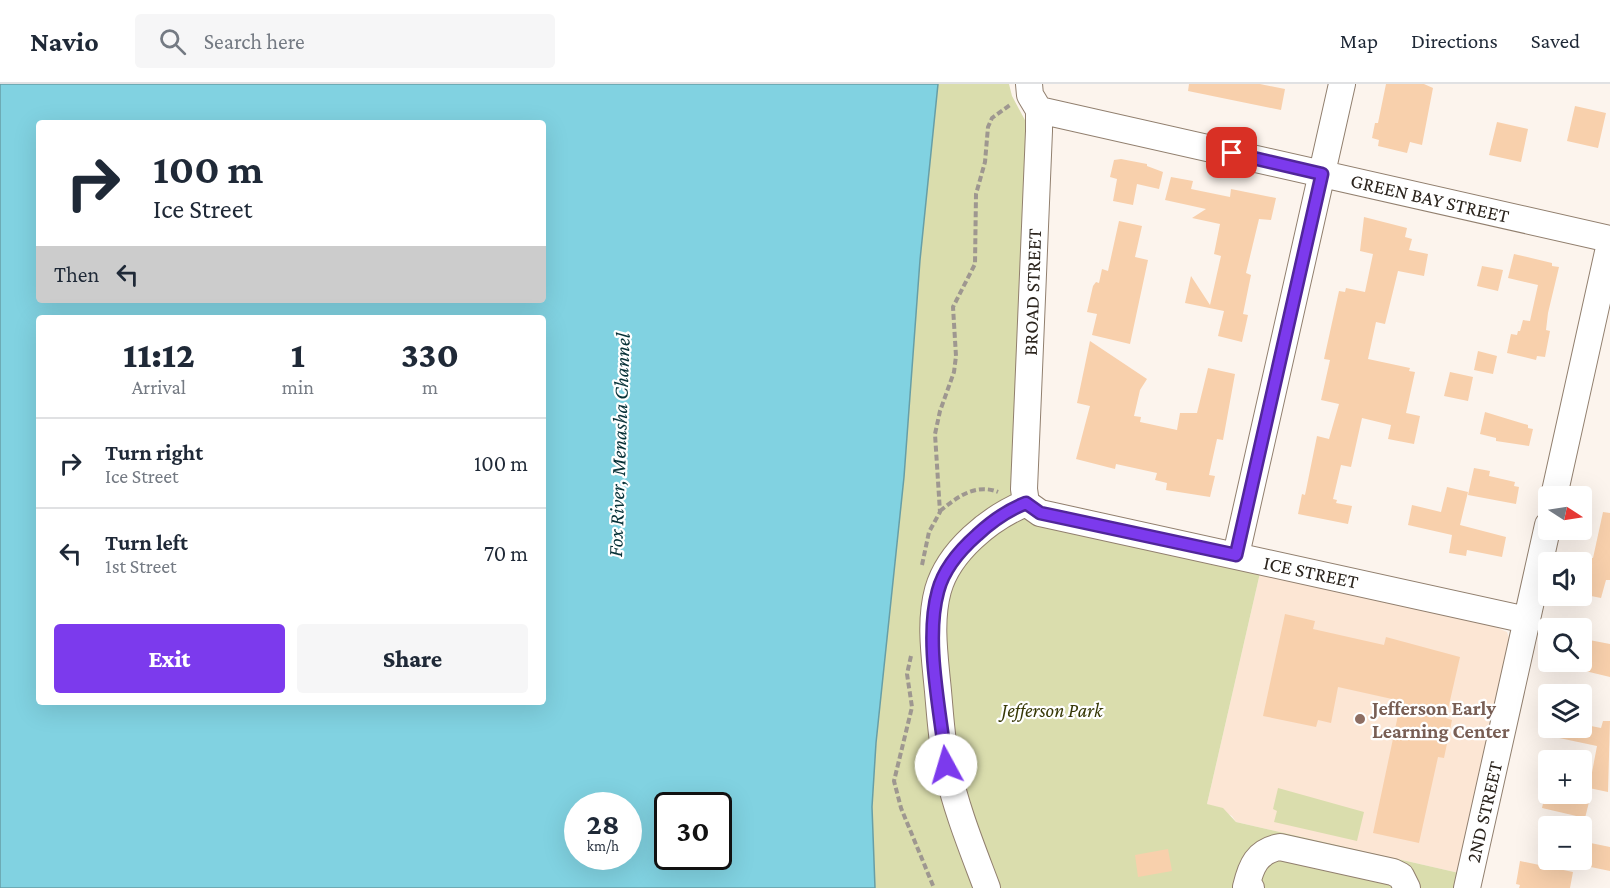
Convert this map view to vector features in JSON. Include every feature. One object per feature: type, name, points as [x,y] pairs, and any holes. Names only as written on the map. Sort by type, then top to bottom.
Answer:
[{"type":"street","points":[[1236,555],[1342,84]]},
{"type":"street","name":"BROAD STREET","points":[[1021,93],[1030,96],[1039,110],[1024,489],[1021,505]]},
{"type":"street","name":"GREEN BAY STREET","points":[[1039,110],[1610,241]]},
{"type":"street","points":[[1556,486],[1610,241]]},
{"type":"street","points":[[987,888],[957,807],[946,765],[935,656],[934,616],[941,582],[961,550],[988,525],[1021,505]]},
{"type":"street","name":"ICE STREET","points":[[1021,505],[1040,513],[1527,620]]},
{"type":"street","name":"2ND STREET","points":[[1467,888],[1545,540]]},
{"type":"street","points":[[1251,888],[1246,887],[1253,865],[1269,849],[1280,847],[1393,872],[1401,876],[1407,888]]},
{"type":"path","points":[[940,512],[935,434],[940,411],[954,372],[956,356],[953,307],[975,264],[976,194],[985,162],[988,127],[992,118],[1021,93]]},
{"type":"path","points":[[920,575],[928,532],[940,512],[963,495],[981,489],[1002,494],[1021,505]]},
{"type":"path","points":[[911,652],[907,674],[912,707],[894,781],[901,807],[934,888]]},
{"type":"shaded area","name":"Jefferson Early Learning Center","points":[[1260,573],[1493,626],[1507,632],[1511,644],[1459,873],[1236,822],[1232,816],[1207,804]]},
{"type":"green space","name":"Jefferson Park","points":[[938,84],[1009,84],[1012,96],[1026,122],[1013,491],[1260,573],[1207,804],[1223,808],[1236,822],[1459,873],[1455,888],[875,888],[872,807],[876,743],[904,477],[920,260]]},
{"type":"green space","points":[[1278,788],[1364,812],[1357,841],[1274,822],[1277,811],[1273,809]]},
{"type":"water","name":"Fox River, Menasha Channel","points":[[0,84],[938,84],[920,260],[904,477],[876,743],[872,807],[875,888],[0,888]]},
{"type":"building","points":[[1189,84],[1260,84],[1285,89],[1281,110],[1188,91]]},
{"type":"building","points":[[1386,84],[1424,84],[1433,88],[1422,145],[1410,142],[1407,153],[1378,146],[1379,140],[1372,138],[1375,123],[1378,123]]},
{"type":"building","points":[[1575,106],[1606,113],[1598,148],[1567,141]]},
{"type":"building","points":[[1497,122],[1528,129],[1521,162],[1489,155]]},
{"type":"building","points":[[1121,159],[1147,164],[1163,172],[1159,189],[1137,184],[1133,205],[1113,201],[1117,179],[1110,177],[1114,160]]},
{"type":"building","points":[[1171,177],[1193,181],[1191,189],[1230,197],[1231,189],[1276,198],[1271,220],[1259,219],[1246,273],[1251,275],[1243,314],[1248,315],[1242,342],[1218,336],[1224,311],[1185,303],[1191,276],[1210,305],[1221,256],[1214,254],[1220,224],[1192,218],[1206,209],[1165,200]]},
{"type":"building","points":[[1364,217],[1407,228],[1405,237],[1412,239],[1409,250],[1428,254],[1424,276],[1398,271],[1385,324],[1376,322],[1368,359],[1410,368],[1409,371],[1415,372],[1406,413],[1420,416],[1414,444],[1388,439],[1391,425],[1362,418],[1351,467],[1341,465],[1333,499],[1337,500],[1336,503],[1352,506],[1348,524],[1298,514],[1302,494],[1305,495],[1317,436],[1329,439],[1339,404],[1321,400],[1330,360],[1324,359],[1339,291],[1345,292],[1346,288],[1365,292],[1373,254],[1360,251]]},
{"type":"building","points":[[1119,221],[1142,226],[1135,257],[1148,260],[1130,344],[1092,335],[1097,314],[1087,312],[1093,286],[1096,282],[1099,283],[1102,269],[1108,271]]},
{"type":"building","points":[[1514,254],[1552,263],[1552,266],[1559,267],[1548,313],[1546,330],[1550,331],[1545,357],[1537,356],[1536,360],[1507,353],[1511,334],[1517,335],[1523,320],[1530,321],[1538,285],[1508,278]]},
{"type":"building","points":[[1482,266],[1503,270],[1498,291],[1477,286]]},
{"type":"building","points":[[1090,341],[1147,379],[1140,390],[1134,416],[1141,417],[1140,422],[1177,430],[1180,413],[1197,413],[1208,368],[1235,374],[1223,440],[1217,439],[1209,475],[1215,476],[1210,497],[1166,490],[1167,483],[1155,480],[1157,473],[1116,464],[1115,469],[1076,459],[1090,406],[1077,403]]},
{"type":"building","points":[[1478,351],[1497,356],[1493,374],[1474,370]]},
{"type":"building","points":[[1450,372],[1473,377],[1468,401],[1444,396]]},
{"type":"building","points":[[1485,412],[1528,425],[1528,428],[1533,429],[1529,446],[1496,441],[1496,438],[1480,434]]},
{"type":"building","points":[[1474,468],[1490,471],[1489,476],[1515,482],[1514,486],[1519,487],[1516,504],[1468,495]]},
{"type":"building","points":[[1447,487],[1468,492],[1460,525],[1506,537],[1502,557],[1467,550],[1466,556],[1449,553],[1452,535],[1408,525],[1412,505],[1441,512]]},
{"type":"building","points":[[1603,512],[1610,513],[1610,580],[1606,580],[1601,598],[1592,596],[1593,558]]},
{"type":"building","points":[[1285,614],[1315,621],[1313,629],[1384,645],[1386,637],[1460,657],[1446,718],[1452,720],[1444,758],[1438,757],[1419,843],[1373,833],[1401,701],[1338,687],[1331,723],[1318,720],[1316,727],[1263,716]]},
{"type":"building","points":[[1592,641],[1610,644],[1610,677],[1589,672],[1592,672]]},
{"type":"building","points":[[1603,721],[1610,721],[1608,792],[1592,789],[1592,772],[1597,746],[1559,738],[1592,738],[1592,726],[1601,728]]},
{"type":"building","points":[[1543,804],[1588,804],[1586,816],[1542,808]]},
{"type":"building","points":[[1592,843],[1610,847],[1610,871],[1592,867]]},
{"type":"building","points":[[1168,849],[1172,871],[1138,877],[1135,855]]},
{"type":"building","points":[[1520,861],[1538,865],[1538,870],[1573,872],[1570,888],[1519,888],[1520,885],[1516,884]]},
{"type":"place","name":"Jefferson Early Learning Center","points":[[1360,719]]},
{"type":"route","points":[[946,765],[935,656],[934,624],[938,591],[950,564],[961,550],[988,525],[1015,507],[1026,503],[1040,513],[1236,555],[1322,174],[1232,153]]}]
